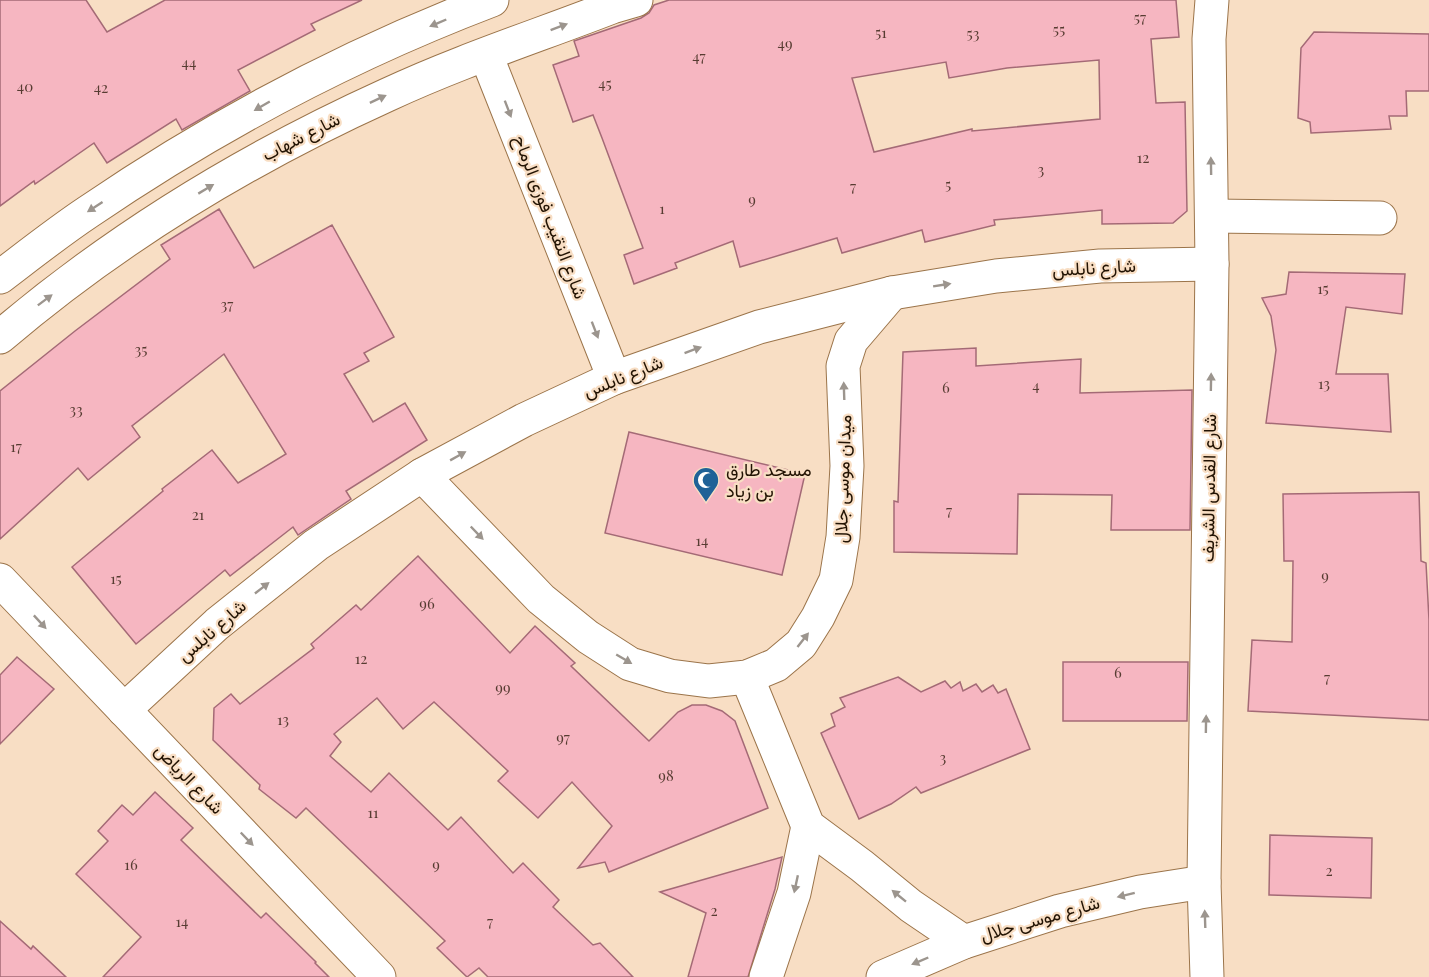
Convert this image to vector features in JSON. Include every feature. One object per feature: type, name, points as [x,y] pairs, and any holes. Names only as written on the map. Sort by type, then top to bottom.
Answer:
[{"type":"street","points":[[0,277],[88,212],[180,153],[266,104],[374,50],[490,0]]},
{"type":"street","name":"شارع شهاب","points":[[0,337],[116,247],[204,190],[295,139],[389,94],[612,7],[636,0]]},
{"type":"street","name":"شارع القدس الشريف","points":[[1207,977],[1204,882],[1212,264],[1209,39],[1212,0]]},
{"type":"street","name":"شارع النقيب فوزى الرماح","points":[[486,55],[614,378]]},
{"type":"street","points":[[1212,216],[1380,218]]},
{"type":"street","name":"شارع نابلس","points":[[124,710],[226,616],[316,545],[422,475],[524,420],[614,378],[759,327],[892,293],[996,276],[1100,266],[1212,264]]},
{"type":"street","name":"ميدان موسى جلال","points":[[422,475],[541,599],[588,637],[630,664],[670,676],[709,681],[747,677],[776,665],[801,644],[818,617],[836,580],[843,537],[847,466],[843,366],[851,341],[892,293]]},
{"type":"street","name":"شارع الرياض","points":[[0,580],[379,977]]},
{"type":"street","points":[[747,677],[808,826],[911,906],[964,942]]},
{"type":"street","points":[[766,977],[794,893],[808,826]]},
{"type":"street","name":"شارع موسى جلال","points":[[883,977],[964,942],[1060,911],[1140,892],[1204,882]]},
{"type":"building","points":[[0,0],[86,0],[107,32],[165,0],[362,0],[311,24],[315,30],[238,70],[250,91],[182,130],[176,119],[107,163],[94,143],[35,184],[34,181],[0,206]]},
{"type":"building","points":[[669,0],[1176,0],[1179,37],[1151,39],[1156,103],[1185,102],[1187,211],[1173,223],[1102,224],[1102,210],[994,220],[995,225],[925,242],[922,230],[842,253],[837,238],[740,267],[733,241],[675,263],[677,268],[634,284],[624,255],[643,248],[593,115],[573,122],[553,65],[579,56],[574,41],[641,18],[649,13],[654,5]],"holes":[[[1099,60],[1100,119],[972,131],[972,129],[874,152],[852,78],[946,62],[949,78],[1007,68]]]},
{"type":"building","points":[[1314,32],[1429,34],[1429,91],[1406,91],[1407,116],[1389,116],[1391,129],[1311,133],[1310,122],[1298,118],[1301,48]]},
{"type":"building","points":[[219,209],[254,268],[332,225],[394,337],[364,353],[369,361],[344,374],[373,422],[405,403],[427,440],[346,491],[351,499],[298,535],[293,527],[230,576],[225,570],[136,644],[72,567],[163,491],[162,489],[212,450],[238,483],[286,454],[224,354],[132,426],[140,437],[88,480],[78,468],[0,539],[0,391],[170,259],[161,245]]},
{"type":"building","points":[[1289,272],[1405,274],[1402,314],[1346,307],[1336,374],[1388,374],[1391,432],[1266,423],[1276,350],[1271,316],[1262,298],[1286,294]]},
{"type":"building","points":[[976,348],[976,366],[1081,359],[1080,393],[1192,390],[1190,530],[1111,530],[1112,495],[1018,494],[1017,554],[894,552],[894,501],[898,502],[903,352]]},
{"type":"building","name":"مسجد طارق بن زياد","points":[[629,432],[805,474],[782,575],[605,533]]},
{"type":"building","points":[[1419,492],[1421,561],[1426,563],[1429,620],[1429,720],[1248,711],[1252,640],[1292,642],[1293,561],[1284,561],[1283,494]]},
{"type":"building","points":[[418,556],[510,653],[535,626],[575,663],[571,666],[649,741],[678,712],[692,705],[706,705],[722,711],[735,721],[768,808],[609,872],[605,862],[578,868],[612,826],[572,782],[538,818],[498,781],[508,771],[434,702],[403,729],[377,698],[334,734],[341,742],[330,756],[371,792],[389,773],[448,830],[461,817],[513,873],[523,863],[559,900],[553,907],[593,945],[600,943],[633,977],[488,977],[479,968],[467,977],[437,948],[445,941],[306,808],[296,818],[259,789],[260,785],[213,740],[214,708],[231,694],[240,704],[314,648],[311,644],[356,605],[361,610]]},
{"type":"building","points":[[17,657],[54,689],[0,744],[0,675]]},
{"type":"building","points":[[1063,662],[1188,662],[1187,721],[1063,721]]},
{"type":"building","points":[[898,677],[921,692],[945,681],[951,688],[960,682],[963,691],[976,684],[982,692],[993,685],[998,693],[1006,689],[1030,749],[921,793],[916,787],[891,804],[859,819],[821,733],[835,726],[831,714],[845,707],[840,698]]},
{"type":"building","points":[[155,792],[193,828],[181,840],[261,918],[266,913],[329,977],[103,977],[141,937],[76,874],[108,841],[98,831],[122,805],[133,815]]},
{"type":"building","points":[[1270,835],[1372,838],[1371,898],[1269,895]]},
{"type":"building","points":[[782,857],[775,889],[748,977],[688,977],[706,913],[660,892]]},
{"type":"building","points":[[0,921],[31,949],[33,946],[66,977],[0,977]]},
{"type":"place","name":"مسجد طارق بن زياد","points":[[706,503]]}]
